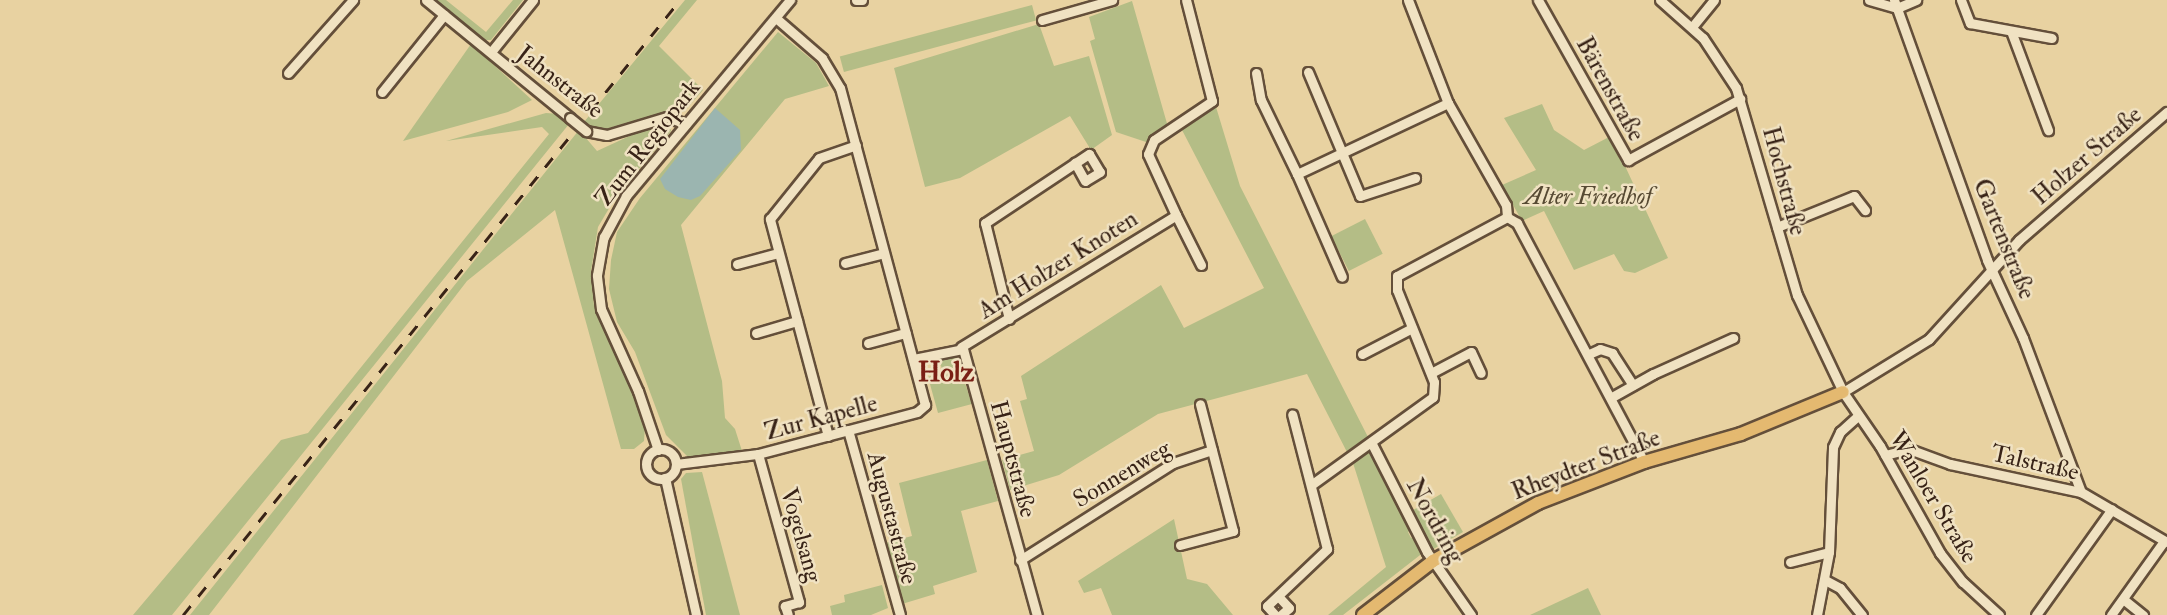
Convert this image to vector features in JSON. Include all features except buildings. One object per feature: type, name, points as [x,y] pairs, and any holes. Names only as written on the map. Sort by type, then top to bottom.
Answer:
[{"type":"main road","name":"Rheydter Straße","points":[[1363,615],[1433,561],[1525,508],[1644,462],[1741,434],[1843,392]]},
{"type":"street","points":[[288,73],[353,0]]},
{"type":"street","name":"Jahnstraße","points":[[426,0],[586,131],[604,136],[667,117],[686,124]]},
{"type":"street","points":[[491,52],[533,0]]},
{"type":"street","name":"Zum Regiopark","points":[[658,450],[635,383],[604,319],[598,265],[606,232],[618,207],[790,0]]},
{"type":"street","points":[[856,0],[862,0]]},
{"type":"street","points":[[1042,20],[1112,0]]},
{"type":"street","name":"Am Holzer Knoten","points":[[1186,0],[1212,101],[1149,148],[1150,165],[1201,265]]},
{"type":"street","points":[[1408,0],[1448,103],[1506,205],[1507,217]]},
{"type":"street","name":"Bärenstraße","points":[[1538,0],[1628,160],[1740,99]]},
{"type":"street","name":"Hochstraße","points":[[1660,0],[1692,27],[1724,67],[1740,99],[1804,314],[1843,392]]},
{"type":"street","points":[[1692,27],[1714,0]]},
{"type":"street","points":[[1868,0],[1895,4],[1916,0]]},
{"type":"street","points":[[1961,0],[1969,22],[2052,38]]},
{"type":"street","name":"Gartenstraße","points":[[1895,4],[1993,268],[2081,492]]},
{"type":"street","points":[[382,92],[444,15]]},
{"type":"street","points":[[776,18],[831,69],[843,93],[913,359],[961,347]]},
{"type":"street","points":[[2011,31],[2048,130]]},
{"type":"street","points":[[1308,72],[1341,154],[1362,197],[1415,178]]},
{"type":"street","points":[[1256,74],[1261,100],[1342,277]]},
{"type":"street","points":[[1297,174],[1448,103]]},
{"type":"street","name":"Holzer Straße","points":[[1843,392],[1929,340],[1993,268],[2036,225],[2167,112]]},
{"type":"street","points":[[828,436],[770,223],[773,213],[819,158],[856,145]]},
{"type":"street","points":[[1009,320],[985,223],[1075,163]]},
{"type":"street","points":[[1777,227],[1854,196],[1865,210]]},
{"type":"street","name":"Am Holzer Knoten","points":[[961,347],[1009,320],[1176,215]]},
{"type":"street","points":[[1311,485],[1429,403],[1435,390],[1431,373],[1396,287],[1398,274],[1507,217]]},
{"type":"street","points":[[1507,217],[1517,223],[1612,397],[1644,462]]},
{"type":"street","points":[[737,264],[778,253]]},
{"type":"street","points":[[845,263],[884,253]]},
{"type":"street","points":[[756,332],[797,321]]},
{"type":"street","points":[[1362,354],[1412,328]]},
{"type":"street","points":[[868,343],[906,333]]},
{"type":"street","points":[[1612,397],[1732,338]]},
{"type":"street","name":"Hauptstraße","points":[[961,347],[1037,615]]},
{"type":"street","points":[[1588,354],[1600,349],[1612,353],[1633,385]]},
{"type":"street","points":[[1431,373],[1471,352],[1481,373]]},
{"type":"street","name":"Zur Kapelle","points":[[676,464],[758,454],[923,409],[913,359]]},
{"type":"street","name":"Wanloer Straße","points":[[1843,392],[1885,455],[1940,553],[1999,615]]},
{"type":"street","points":[[1180,545],[1233,531],[1200,404]]},
{"type":"street","points":[[1275,615],[1267,606],[1327,552],[1292,414]]},
{"type":"street","points":[[1817,615],[1829,552],[1833,447],[1840,432],[1858,416]]},
{"type":"street","name":"Augustastraße","points":[[848,430],[900,615]]},
{"type":"street","name":"Nordring","points":[[1371,442],[1433,561],[1471,615]]},
{"type":"street","name":"Talstraße","points":[[1885,455],[1909,449],[1950,464],[2081,492],[2166,542]]},
{"type":"street","points":[[658,450],[672,453],[676,464],[665,478],[653,477],[647,467],[649,456],[658,450]]},
{"type":"street","name":"Sonnenweg","points":[[1020,560],[1177,461],[1212,450]]},
{"type":"street","name":"Vogelsang","points":[[758,454],[799,602],[785,606],[788,615]]},
{"type":"street","points":[[665,478],[695,615]]},
{"type":"street","points":[[2036,615],[2112,509]]},
{"type":"street","points":[[2111,615],[2166,542]]},
{"type":"street","points":[[1790,562],[1829,552]]},
{"type":"street","points":[[1825,580],[1840,588],[1862,615]]},
{"type":"street","points":[[1279,596],[1289,608],[1281,615]]},
{"type":"street","points":[[2123,599],[2143,615]]},
{"type":"green space","points":[[436,0],[446,0],[486,32],[513,0],[523,0],[491,40],[485,40]]},
{"type":"green space","points":[[685,0],[697,0],[659,46],[703,90],[684,112],[671,110],[599,131],[584,122]]},
{"type":"green space","points":[[1132,1],[1168,127],[1146,142],[1116,132],[1090,41],[1095,39],[1089,17]]},
{"type":"green space","points":[[1032,5],[1036,20],[844,72],[840,57]]},
{"type":"green space","points":[[1039,24],[1054,66],[1089,56],[1112,135],[1091,150],[1070,116],[960,178],[925,187],[894,68]]},
{"type":"green space","points":[[778,32],[816,63],[829,86],[785,99],[681,225],[722,381],[725,418],[735,429],[742,451],[690,459],[666,435],[635,352],[617,322],[609,289],[611,260],[617,232],[640,198]]},
{"type":"green space","points":[[471,44],[532,100],[508,112],[403,141]]},
{"type":"green space","name":"Alter Friedhof","points":[[1542,104],[1554,130],[1584,150],[1611,136],[1668,258],[1635,273],[1624,271],[1614,254],[1574,270],[1544,211],[1522,221],[1502,185],[1536,170],[1504,118]]},
{"type":"green space","points":[[1216,107],[1240,186],[1368,437],[1348,454],[1307,374],[1158,414],[1059,475],[1010,490],[1002,460],[1034,451],[1020,401],[1027,399],[1021,376],[1161,285],[1184,328],[1264,288],[1182,130]]},
{"type":"green space","points":[[546,113],[560,114],[569,124],[172,615],[133,615],[281,440],[308,433],[549,134],[542,127],[446,141]]},
{"type":"green space","points":[[660,122],[668,122],[671,131],[617,195],[598,227],[591,271],[594,306],[631,383],[645,427],[644,441],[634,449],[621,449],[555,210],[467,281],[209,615],[190,615],[579,130],[597,151]]},
{"type":"green space","points":[[1365,219],[1383,254],[1349,271],[1331,236]]},
{"type":"green space","points":[[955,353],[972,404],[938,413],[928,377],[943,372],[938,357]]},
{"type":"green space","points":[[1370,452],[1412,529],[1408,532],[1411,538],[1416,536],[1424,552],[1343,615],[1328,615],[1386,567],[1353,463]]},
{"type":"green space","points":[[987,460],[998,501],[961,511],[977,572],[933,586],[935,594],[902,604],[885,543],[912,536],[899,483]]},
{"type":"green space","points":[[702,472],[740,615],[706,615],[681,479],[686,473]]},
{"type":"green space","points":[[1441,494],[1463,532],[1432,550],[1410,512]]},
{"type":"green space","points":[[1174,519],[1187,579],[1207,584],[1233,615],[1112,615],[1101,588],[1084,593],[1078,581]]},
{"type":"green space","points":[[882,585],[888,608],[871,615],[832,615],[830,606],[845,602],[844,595]]},
{"type":"green space","points":[[1588,588],[1601,615],[1530,615]]},
{"type":"water","points":[[715,108],[740,130],[741,150],[700,196],[691,200],[678,197],[665,189],[660,179]]},
{"type":"railway","points":[[183,615],[680,0]]},
{"type":"district","name":"Holz","points":[[946,373]]}]
